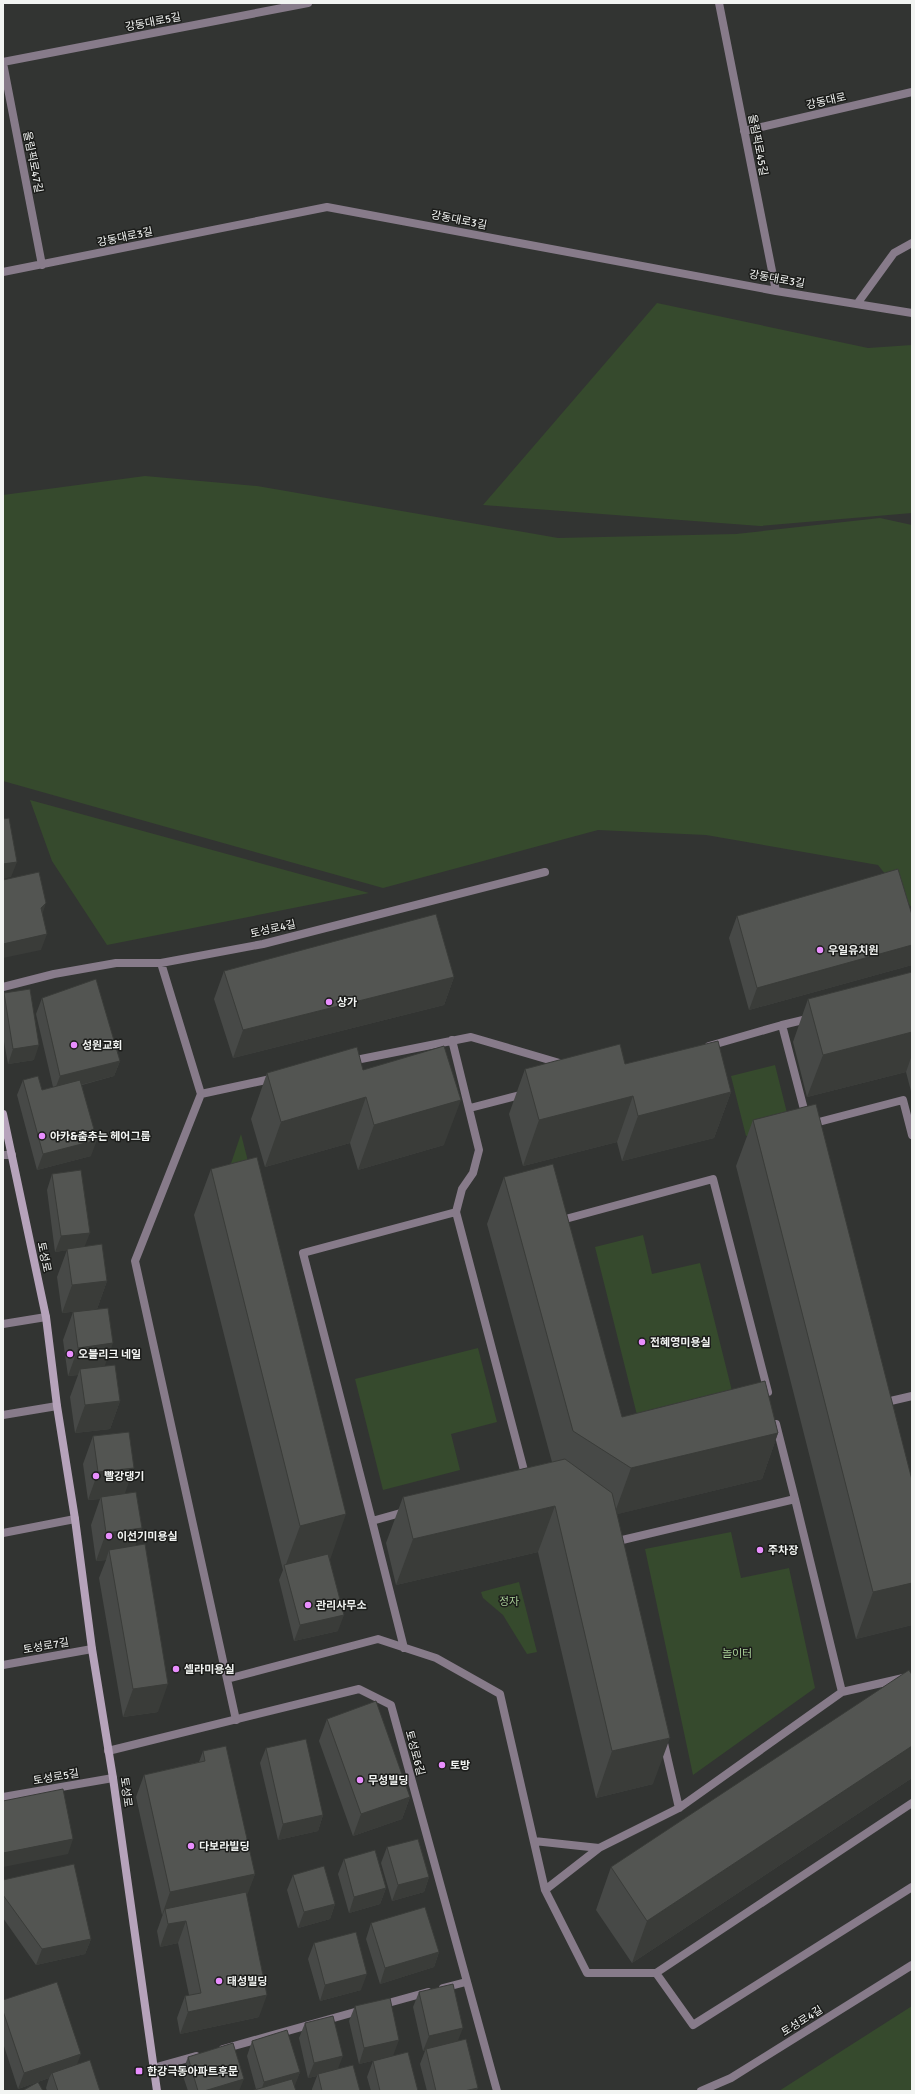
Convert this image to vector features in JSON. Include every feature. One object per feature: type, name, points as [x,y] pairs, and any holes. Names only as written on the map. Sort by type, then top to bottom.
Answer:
[{"type":"street","name":"강동대로5길","points":[[3,63],[308,3]]},
{"type":"street","name":"올림픽로45길","points":[[719,3],[776,291]]},
{"type":"street","name":"올림픽로47길","points":[[3,63],[42,265]]},
{"type":"street","name":"강동대로","points":[[744,131],[912,92]]},
{"type":"street","name":"강동대로3길","points":[[3,272],[327,207],[776,291],[912,313]]},
{"type":"street","points":[[857,304],[894,253],[912,243]]},
{"type":"street","name":"토성로4길","points":[[3,987],[54,974],[116,963],[161,963],[263,944],[545,872]]},
{"type":"street","points":[[161,963],[200,1094],[135,1261],[236,1720]]},
{"type":"street","points":[[699,1048],[820,1015]]},
{"type":"street","points":[[782,1025],[810,1129],[903,1100],[912,1136]]},
{"type":"street","points":[[345,1062],[471,1037],[569,1066]]},
{"type":"street","points":[[372,1521],[526,1478],[456,1212],[462,1189],[473,1173],[479,1150],[470,1108],[452,1040]]},
{"type":"street","points":[[200,1094],[284,1076]]},
{"type":"street","points":[[470,1108],[530,1092]]},
{"type":"street","name":"토성로","points":[[3,1114],[7,1155],[46,1317],[57,1406],[75,1519],[92,1649],[113,1778],[157,2091]]},
{"type":"street","points":[[560,1228],[558,1220],[714,1179],[770,1400]]},
{"type":"street","points":[[404,1648],[303,1253],[456,1212]]},
{"type":"street","points":[[3,1324],[46,1317]]},
{"type":"street","points":[[880,1404],[912,1396]]},
{"type":"street","points":[[3,1415],[57,1406]]},
{"type":"street","points":[[774,1416],[842,1692]]},
{"type":"street","points":[[622,1556],[618,1541],[795,1499]]},
{"type":"street","points":[[3,1533],[75,1519]]},
{"type":"street","points":[[227,1679],[378,1639],[436,1658],[500,1694],[545,1890],[587,1974],[656,1973],[912,1803]]},
{"type":"street","name":"토성로7길","points":[[3,1665],[92,1649]]},
{"type":"street","points":[[545,1890],[599,1848],[679,1808],[842,1692],[912,1676]]},
{"type":"street","name":"토성로6길","points":[[108,1751],[358,1689],[391,1705],[496,2091]]},
{"type":"street","points":[[662,1732],[679,1808]]},
{"type":"street","name":"토성로5길","points":[[3,1797],[113,1778]]},
{"type":"street","points":[[534,1841],[599,1848]]},
{"type":"street","points":[[656,1973],[693,2025],[912,1887]]},
{"type":"street","name":"토성로4길","points":[[701,2091],[731,2078],[912,1965]]},
{"type":"street","points":[[153,2068],[466,1982]]},
{"type":"green space","points":[[657,303],[868,348],[912,345],[912,513],[760,526],[483,505]]},
{"type":"green space","points":[[145,476],[257,486],[558,538],[736,534],[880,518],[912,525],[912,908],[878,865],[706,835],[598,830],[383,888],[3,781],[3,495]]},
{"type":"green space","points":[[30,800],[369,893],[107,945],[52,861]]},
{"type":"green space","points":[[775,1065],[790,1125],[746,1136],[731,1076]]},
{"type":"green space","points":[[241,1134],[252,1177],[224,1184]]},
{"type":"green space","points":[[643,1235],[652,1274],[700,1263],[733,1395],[638,1419],[595,1247]]},
{"type":"green space","points":[[478,1348],[497,1422],[451,1434],[460,1470],[383,1490],[355,1379]]},
{"type":"green space","name":"놀이터","points":[[731,1532],[741,1578],[789,1568],[815,1688],[693,1775],[645,1549]]},
{"type":"green space","name":"정자","points":[[519,1582],[537,1652],[527,1654],[503,1615],[483,1598],[481,1592]]},
{"type":"green space","points":[[912,2006],[912,2091],[779,2091]]},
{"type":"building","points":[[9,818],[17,862],[3,864],[3,819]]},
{"type":"building","name":"우일유치원","points":[[898,869],[912,915],[912,945],[757,988],[737,916]]},
{"type":"building","points":[[39,872],[46,903],[41,908],[47,934],[3,944],[3,880]]},
{"type":"building","points":[[436,914],[454,977],[243,1030],[224,971]]},
{"type":"building","points":[[912,972],[912,1032],[823,1055],[808,999]]},
{"type":"building","name":"성원교회","points":[[96,979],[120,1061],[60,1076],[42,998]]},
{"type":"building","points":[[30,989],[39,1045],[13,1049],[4,993]]},
{"type":"building","points":[[718,1041],[731,1092],[638,1116],[633,1096],[539,1120],[525,1069],[620,1044],[625,1064]]},
{"type":"building","points":[[444,1046],[461,1100],[374,1125],[366,1097],[281,1122],[267,1073],[357,1047],[363,1070]]},
{"type":"building","points":[[38,1076],[42,1090],[80,1080],[97,1140],[43,1154],[23,1080]]},
{"type":"building","points":[[816,1104],[912,1480],[912,1583],[873,1592],[753,1120]]},
{"type":"building","points":[[257,1157],[346,1514],[300,1526],[211,1169]]},
{"type":"building","points":[[553,1164],[622,1417],[765,1381],[778,1433],[631,1468],[573,1431],[504,1177]]},
{"type":"building","points":[[81,1170],[90,1233],[61,1236],[52,1174]]},
{"type":"building","points":[[102,1244],[107,1281],[72,1285],[67,1249]]},
{"type":"building","points":[[108,1308],[113,1343],[78,1348],[73,1312]]},
{"type":"building","points":[[115,1365],[120,1401],[85,1405],[80,1369]]},
{"type":"building","points":[[129,1432],[134,1468],[98,1472],[93,1436]]},
{"type":"building","points":[[565,1459],[612,1493],[670,1738],[612,1751],[555,1506],[413,1539],[403,1497]]},
{"type":"building","points":[[136,1492],[142,1528],[106,1533],[101,1497]]},
{"type":"building","points":[[145,1544],[168,1684],[133,1689],[109,1550]]},
{"type":"building","name":"관리사무소","points":[[328,1554],[344,1615],[300,1625],[284,1565]]},
{"type":"building","points":[[909,1670],[912,1675],[912,1746],[647,1921],[611,1867]]},
{"type":"building","points":[[376,1701],[410,1797],[361,1814],[327,1719]]},
{"type":"building","points":[[306,1739],[323,1815],[283,1824],[266,1748]]},
{"type":"building","name":"다보라빌딩","points":[[226,1746],[255,1874],[170,1892],[144,1775],[205,1761],[203,1751]]},
{"type":"building","points":[[63,1789],[73,1839],[3,1853],[3,1801]]},
{"type":"building","points":[[418,1839],[429,1877],[398,1885],[387,1847]]},
{"type":"building","points":[[375,1850],[386,1888],[354,1897],[344,1859]]},
{"type":"building","points":[[74,1864],[91,1939],[42,1949],[3,1895],[3,1880]]},
{"type":"building","points":[[324,1866],[335,1904],[304,1912],[293,1875]]},
{"type":"building","name":"태성빌딩","points":[[246,1892],[267,1995],[188,2012],[185,1996],[201,1993],[186,1921],[168,1924],[165,1909]]},
{"type":"building","points":[[425,1907],[439,1952],[385,1968],[371,1923]]},
{"type":"building","points":[[356,1932],[367,1974],[325,1985],[314,1943]]},
{"type":"building","points":[[57,1982],[81,2054],[24,2073],[3,2011],[3,2000]]},
{"type":"building","points":[[453,1984],[463,2028],[429,2036],[419,1992]]},
{"type":"building","points":[[390,1998],[399,2040],[364,2048],[355,2006]]},
{"type":"building","points":[[333,2016],[343,2056],[314,2063],[305,2023]]},
{"type":"building","points":[[287,2030],[300,2072],[264,2082],[252,2041]]},
{"type":"building","points":[[466,2039],[478,2088],[464,2091],[436,2091],[426,2049]]},
{"type":"building","points":[[233,2043],[244,2079],[204,2091],[198,2091],[188,2057]]},
{"type":"building","points":[[408,2052],[418,2091],[380,2091],[373,2061]]},
{"type":"building","points":[[90,2060],[100,2091],[58,2091],[52,2073]]},
{"type":"building","points":[[353,2065],[360,2091],[322,2091],[318,2074]]},
{"type":"building","points":[[292,2079],[296,2091],[251,2091]]},
{"type":"building","points":[[38,2082],[43,2091],[22,2091]]},
{"type":"place","name":"우일유치원","points":[[820,950]]},
{"type":"place","name":"상가","points":[[329,1002]]},
{"type":"place","name":"성원교회","points":[[74,1045]]},
{"type":"place","name":"아카&춤추는 헤어그룹","points":[[42,1136]]},
{"type":"place","name":"전혜영미용실","points":[[642,1342]]},
{"type":"place","name":"오블리크 네일","points":[[70,1354]]},
{"type":"place","name":"빨강댕기","points":[[96,1476]]},
{"type":"place","name":"이선기미용실","points":[[109,1536]]},
{"type":"place","name":"주차장","points":[[760,1550]]},
{"type":"place","name":"관리사무소","points":[[308,1605]]},
{"type":"place","name":"셀라미용실","points":[[176,1669]]},
{"type":"place","name":"토방","points":[[442,1765]]},
{"type":"place","name":"무성빌딩","points":[[360,1780]]},
{"type":"place","name":"다보라빌딩","points":[[191,1846]]},
{"type":"place","name":"태성빌딩","points":[[219,1981]]},
{"type":"place","name":"한강극동아파트후문","points":[[139,2071]]}]
